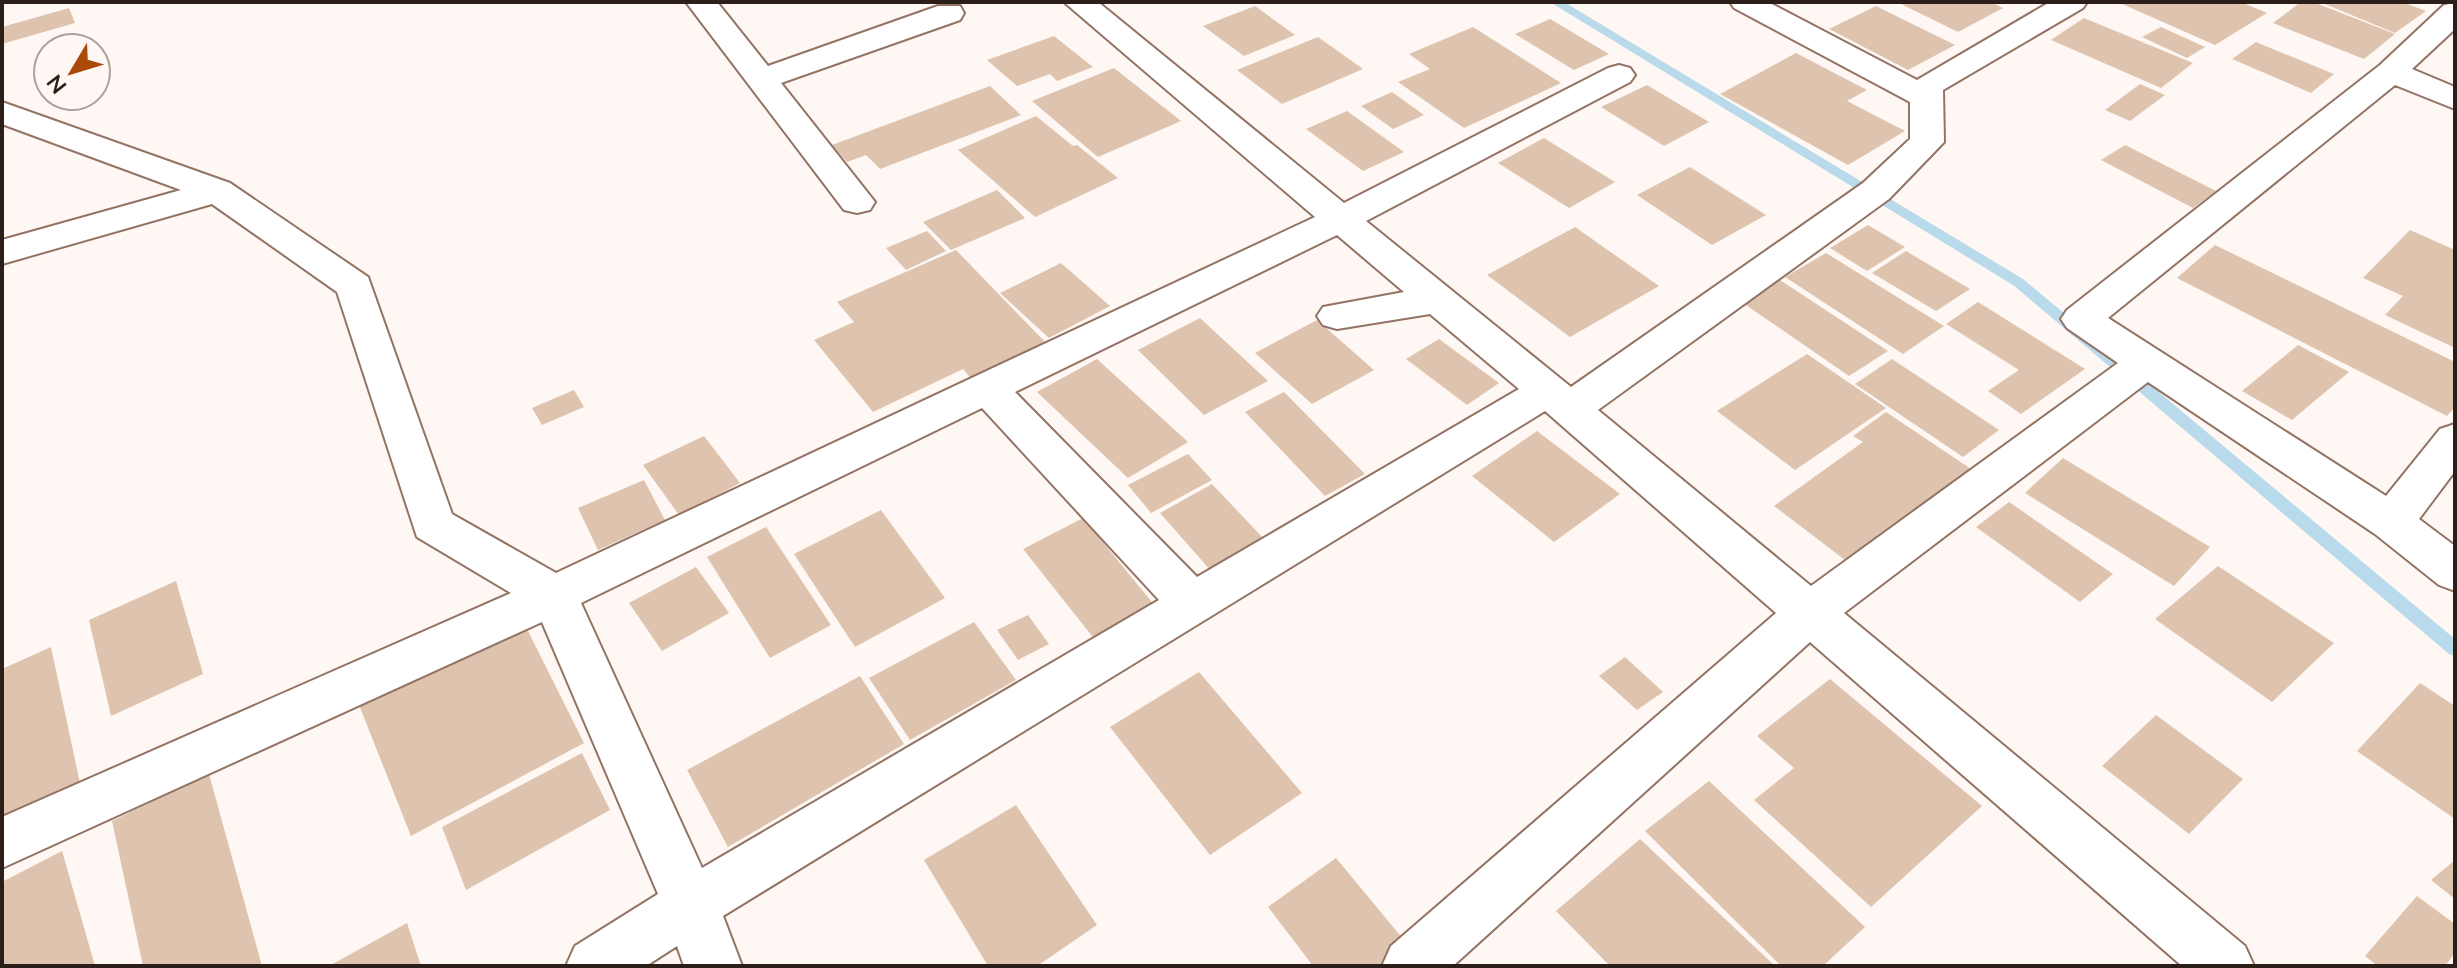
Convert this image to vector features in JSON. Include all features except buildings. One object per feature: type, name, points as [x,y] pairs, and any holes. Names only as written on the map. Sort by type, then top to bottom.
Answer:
[{"type":"street","points":[[701,2],[857,202]]},
{"type":"street","points":[[1079,2],[1558,400],[2225,966]]},
{"type":"street","points":[[1745,2],[1929,99]]},
{"type":"street","points":[[595,966],[691,905],[1193,604],[1558,400],[1868,197],[1927,142],[1927,90],[1931,84],[2072,2]]},
{"type":"street","points":[[2455,12],[2391,72],[2081,319],[2134,372],[2391,522],[2455,572]]},
{"type":"street","points":[[761,79],[949,13]]},
{"type":"street","points":[[2391,72],[2455,99]]},
{"type":"street","points":[[2,843],[554,595],[1341,219],[1619,75]]},
{"type":"street","points":[[2,112],[217,191],[354,286],[433,525],[554,595],[691,905],[713,966]]},
{"type":"street","points":[[2,252],[217,191]]},
{"type":"street","points":[[1337,316],[1437,300]]},
{"type":"street","points":[[1411,966],[1810,612],[2134,372]]},
{"type":"street","points":[[987,388],[1193,604]]},
{"type":"street","points":[[2391,522],[2455,440]]},
{"type":"waterway","points":[[1556,2],[2018,282],[2455,649]]}]
